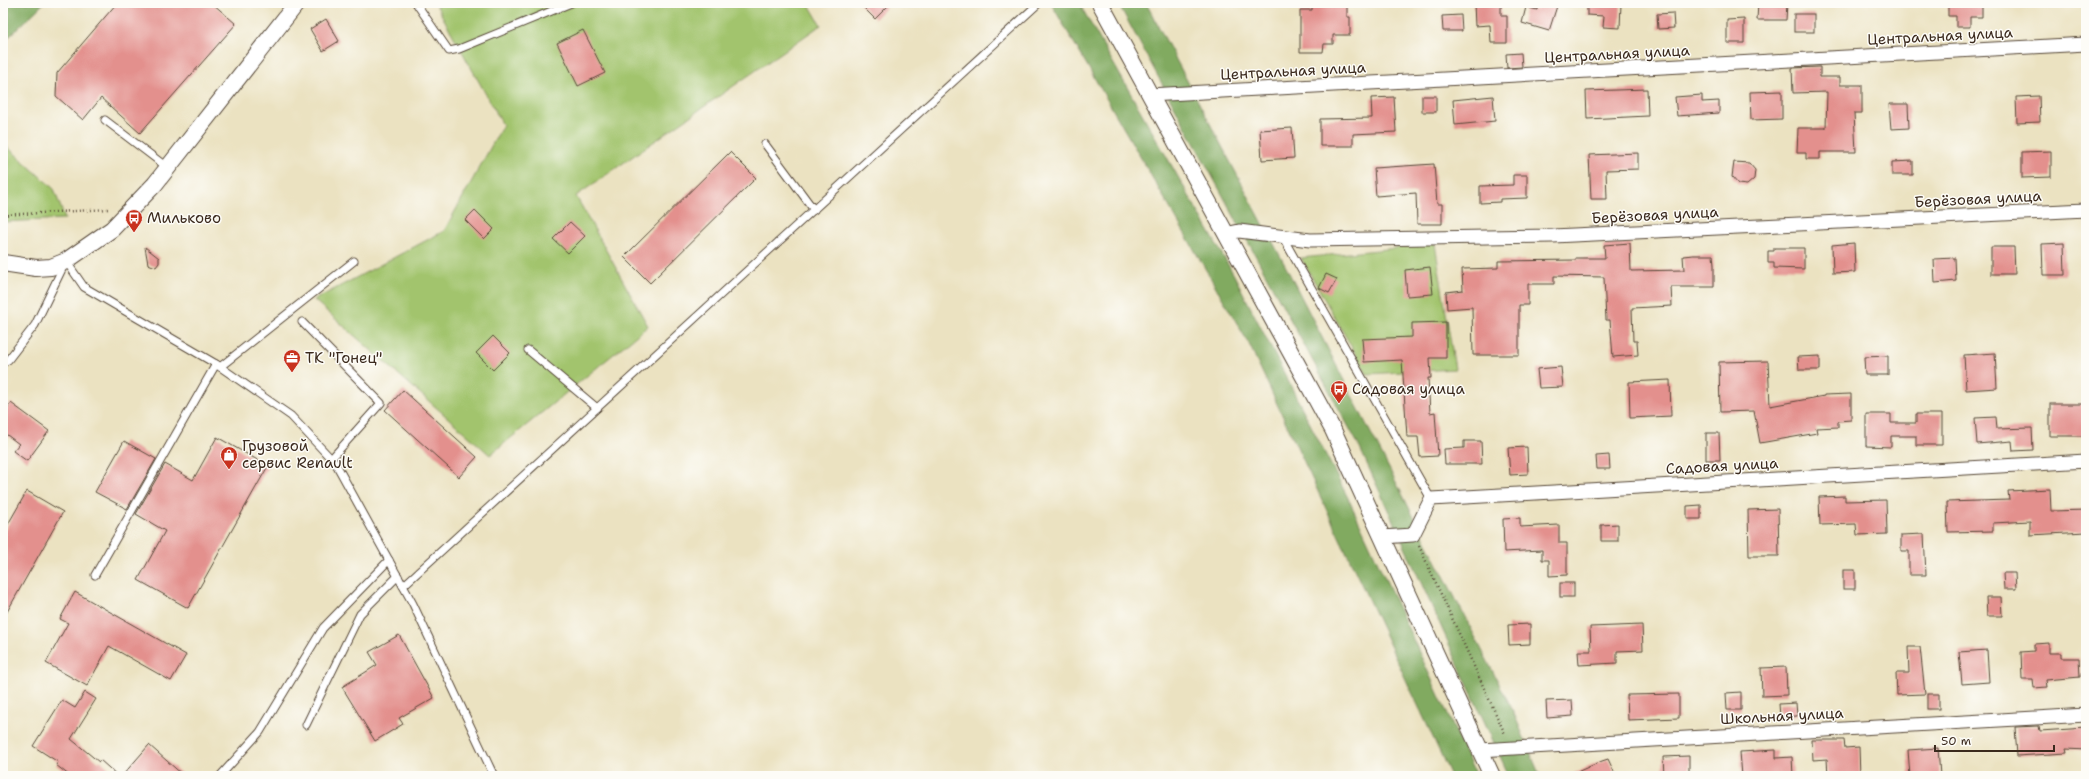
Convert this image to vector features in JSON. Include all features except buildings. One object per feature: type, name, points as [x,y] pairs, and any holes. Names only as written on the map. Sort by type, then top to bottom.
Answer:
[{"type":"street","points":[[3,263],[36,268],[51,267],[66,261],[112,229],[155,184],[297,3]]},
{"type":"street","points":[[1100,3],[1333,430],[1492,776]]},
{"type":"street","name":"Центральная улица","points":[[1149,95],[2086,44]]},
{"type":"street","name":"Берёзовая улица","points":[[1225,234],[1239,231],[1310,240],[1553,236],[2086,210]]},
{"type":"street","name":"Садовая улица","points":[[1431,499],[2086,461]]},
{"type":"street","points":[[1382,537],[1413,535],[1431,499]]},
{"type":"street","name":"Школьная улица","points":[[1480,750],[2086,715]]},
{"type":"lane","points":[[416,3],[449,51],[570,3]]},
{"type":"lane","points":[[403,586],[1040,3]]},
{"type":"lane","points":[[105,120],[168,168]]},
{"type":"lane","points":[[765,144],[814,210]]},
{"type":"lane","points":[[1282,236],[1431,499]]},
{"type":"lane","points":[[3,363],[8,360],[35,325],[66,261],[84,287],[218,366],[291,416],[336,464],[398,576],[494,776]]},
{"type":"lane","points":[[95,575],[218,366],[354,261]]},
{"type":"lane","points":[[302,322],[381,403],[331,459]]},
{"type":"lane","points":[[528,350],[597,408]]},
{"type":"lane","points":[[220,776],[260,732],[323,628],[389,560]]},
{"type":"lane","points":[[306,725],[360,614],[398,576]]},
{"type":"path","points":[[3,215],[113,208]]},
{"type":"path","points":[[1413,535],[1511,748]]},
{"type":"green space","points":[[3,3],[44,3],[9,37],[3,32]]},
{"type":"green space","points":[[435,3],[808,3],[821,25],[576,196],[648,326],[490,455],[314,300],[444,231],[503,125]]},
{"type":"green space","points":[[1054,3],[1079,3],[1234,275],[1350,502],[1476,776],[1451,776],[1249,344],[1052,5]]},
{"type":"green space","points":[[1118,3],[1146,3],[1286,267],[1512,709],[1540,776],[1509,776],[1358,444]]},
{"type":"green space","points":[[3,143],[54,189],[65,219],[3,222]]},
{"type":"green space","points":[[1435,244],[1455,369],[1367,374],[1301,258]]},
{"type":"place","name":"Мильково","points":[[134,233]]},
{"type":"place","name":"ТК \"Гонец\"","points":[[292,373]]},
{"type":"place","name":"Садовая улица","points":[[1339,404]]},
{"type":"place","name":"Грузовой сервис Renault","points":[[229,470]]}]
